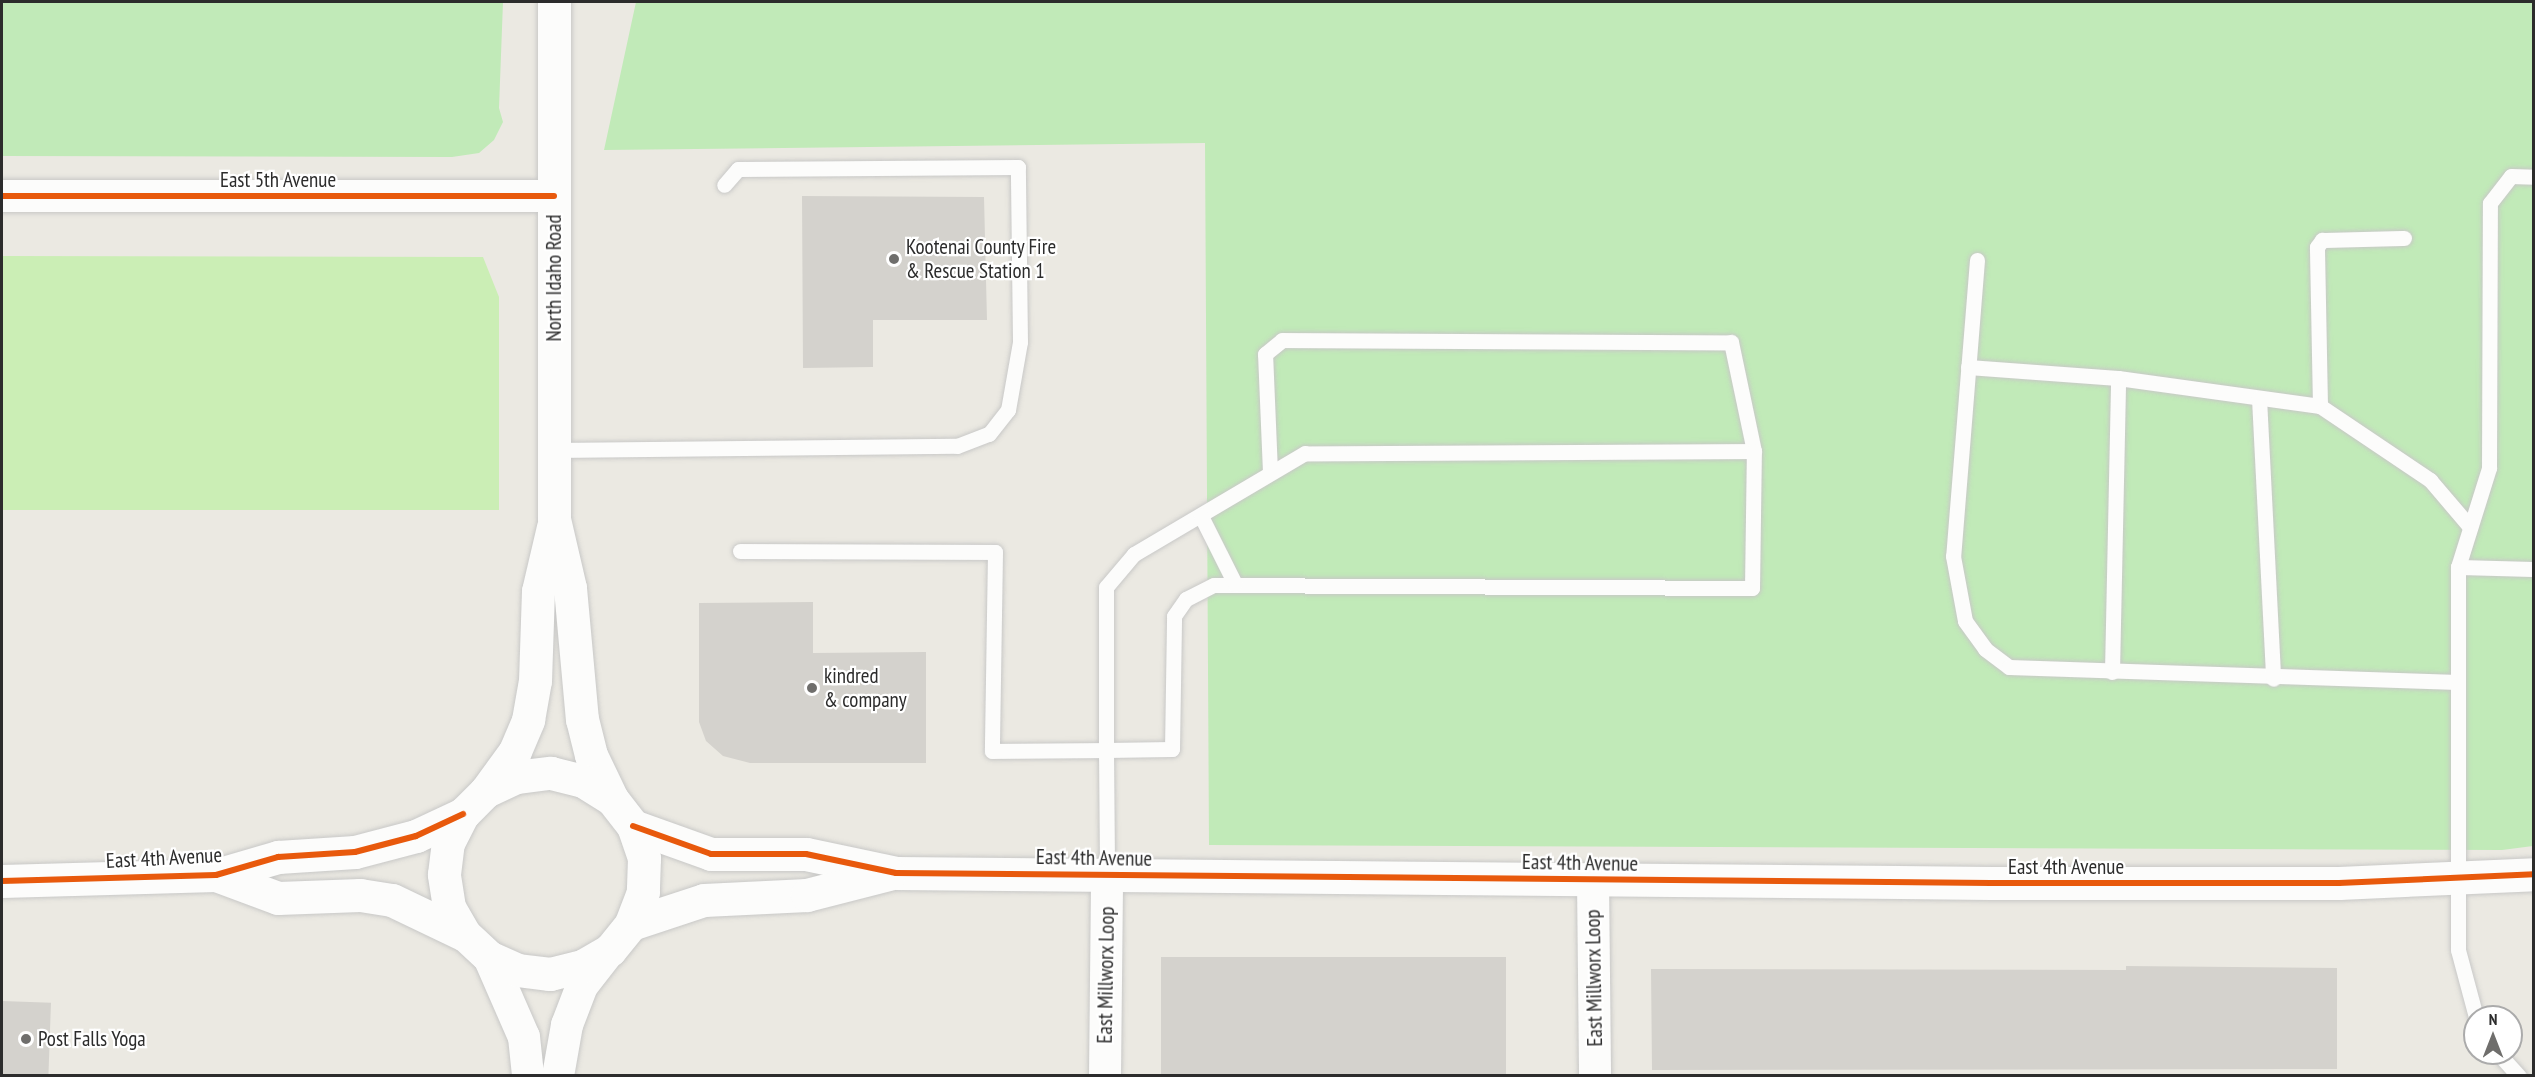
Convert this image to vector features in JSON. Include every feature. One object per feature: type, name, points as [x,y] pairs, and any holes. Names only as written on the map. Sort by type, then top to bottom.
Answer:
[{"type":"street","name":"North Idaho Road","points":[[486,791],[515,751],[528,720],[535,681],[538,591],[554,519],[554,2]]},
{"type":"street","name":"East 5th Avenue","points":[[2,196],[554,196]]},
{"type":"street","name":"North Idaho Road","points":[[554,519],[570,588],[582,719],[591,755],[612,799]]},
{"type":"street","points":[[558,1076],[567,1025],[582,986],[632,924],[643,892],[644,858],[633,826],[612,799],[583,781],[550,773],[516,777],[486,791],[463,814],[448,843],[444,874],[449,907],[465,935],[489,957],[518,970],[550,974],[582,966],[610,950]]},
{"type":"street","name":"East 4th Avenue","points":[[2,881],[216,875],[278,857],[355,852],[416,836],[463,814]]},
{"type":"street","name":"East 4th Avenue","points":[[633,826],[711,854],[806,854],[896,873],[1593,880],[2456,880],[2534,874]]},
{"type":"street","name":"East 4th Avenue","points":[[632,924],[704,900],[807,895],[896,873]]},
{"type":"street","name":"East 4th Avenue","points":[[216,875],[278,898],[360,895],[392,900],[465,935]]},
{"type":"street","name":"East Millworx Loop","points":[[1105,1076],[1107,875]]},
{"type":"street","name":"East Millworx Loop","points":[[1593,880],[1595,1076]]},
{"type":"street","points":[[489,957],[524,1037],[528,1076]]},
{"type":"lane","points":[[554,450],[957,446],[989,434],[1008,410],[1020,342],[1018,167],[738,169],[724,185]]},
{"type":"lane","points":[[2473,1005],[2458,950],[2456,880],[2458,567],[2489,468],[2490,203],[2511,176],[2534,177]]},
{"type":"lane","points":[[2320,406],[2317,248],[2322,240],[2403,238]]},
{"type":"lane","points":[[1977,260],[1953,556],[1965,621],[1985,649],[2009,667],[2273,679],[2458,682]]},
{"type":"lane","points":[[740,550],[995,552],[992,751],[1172,749],[1174,616],[1194,593],[1234,584],[1752,588],[1754,452],[1731,342],[1282,340],[1265,354],[1270,472]]},
{"type":"lane","points":[[1968,367],[2118,378],[2320,406],[2430,480],[2470,526]]},
{"type":"lane","points":[[2112,672],[2118,378]]},
{"type":"lane","points":[[2259,398],[2273,679]]},
{"type":"lane","points":[[1107,875],[1106,586],[1134,554],[1305,453],[1754,452]]},
{"type":"lane","points":[[1201,516],[1234,584]]},
{"type":"lane","points":[[2458,567],[2534,569]]},
{"type":"green space","points":[[2,2],[503,2],[499,108],[503,122],[494,140],[479,153],[452,157],[2,156]]},
{"type":"green space","points":[[636,2],[2533,2],[2533,846],[2502,850],[1209,845],[1205,143],[604,150]]},
{"type":"green space","points":[[2,256],[483,257],[499,297],[499,510],[2,510]]},
{"type":"building","name":"Kootenai County Fire & Rescue Station 1","points":[[802,196],[984,197],[987,320],[873,320],[873,367],[803,368]]},
{"type":"building","name":"kindred & company","points":[[813,602],[813,653],[926,652],[926,763],[750,763],[723,756],[706,741],[699,722],[699,603]]},
{"type":"building","points":[[1161,957],[1506,957],[1506,1076],[1161,1076]]},
{"type":"building","points":[[2126,966],[2337,968],[2337,1069],[1652,1070],[1651,969],[2126,970]]},
{"type":"building","name":"Post Falls Yoga","points":[[2,1001],[51,1003],[48,1076],[2,1076]]},
{"type":"cycle path","points":[[2,196],[554,196]]},
{"type":"cycle path","points":[[2,881],[216,875],[278,857],[355,852],[416,836],[463,814]]},
{"type":"cycle path","points":[[633,826],[711,854],[806,854],[896,873],[1991,883],[2339,883],[2534,874]]},
{"type":"place","name":"Kootenai County Fire & Rescue Station 1","points":[[894,259]]},
{"type":"place","name":"kindred & company","points":[[812,688]]},
{"type":"place","name":"Post Falls Yoga","points":[[26,1039]]}]
